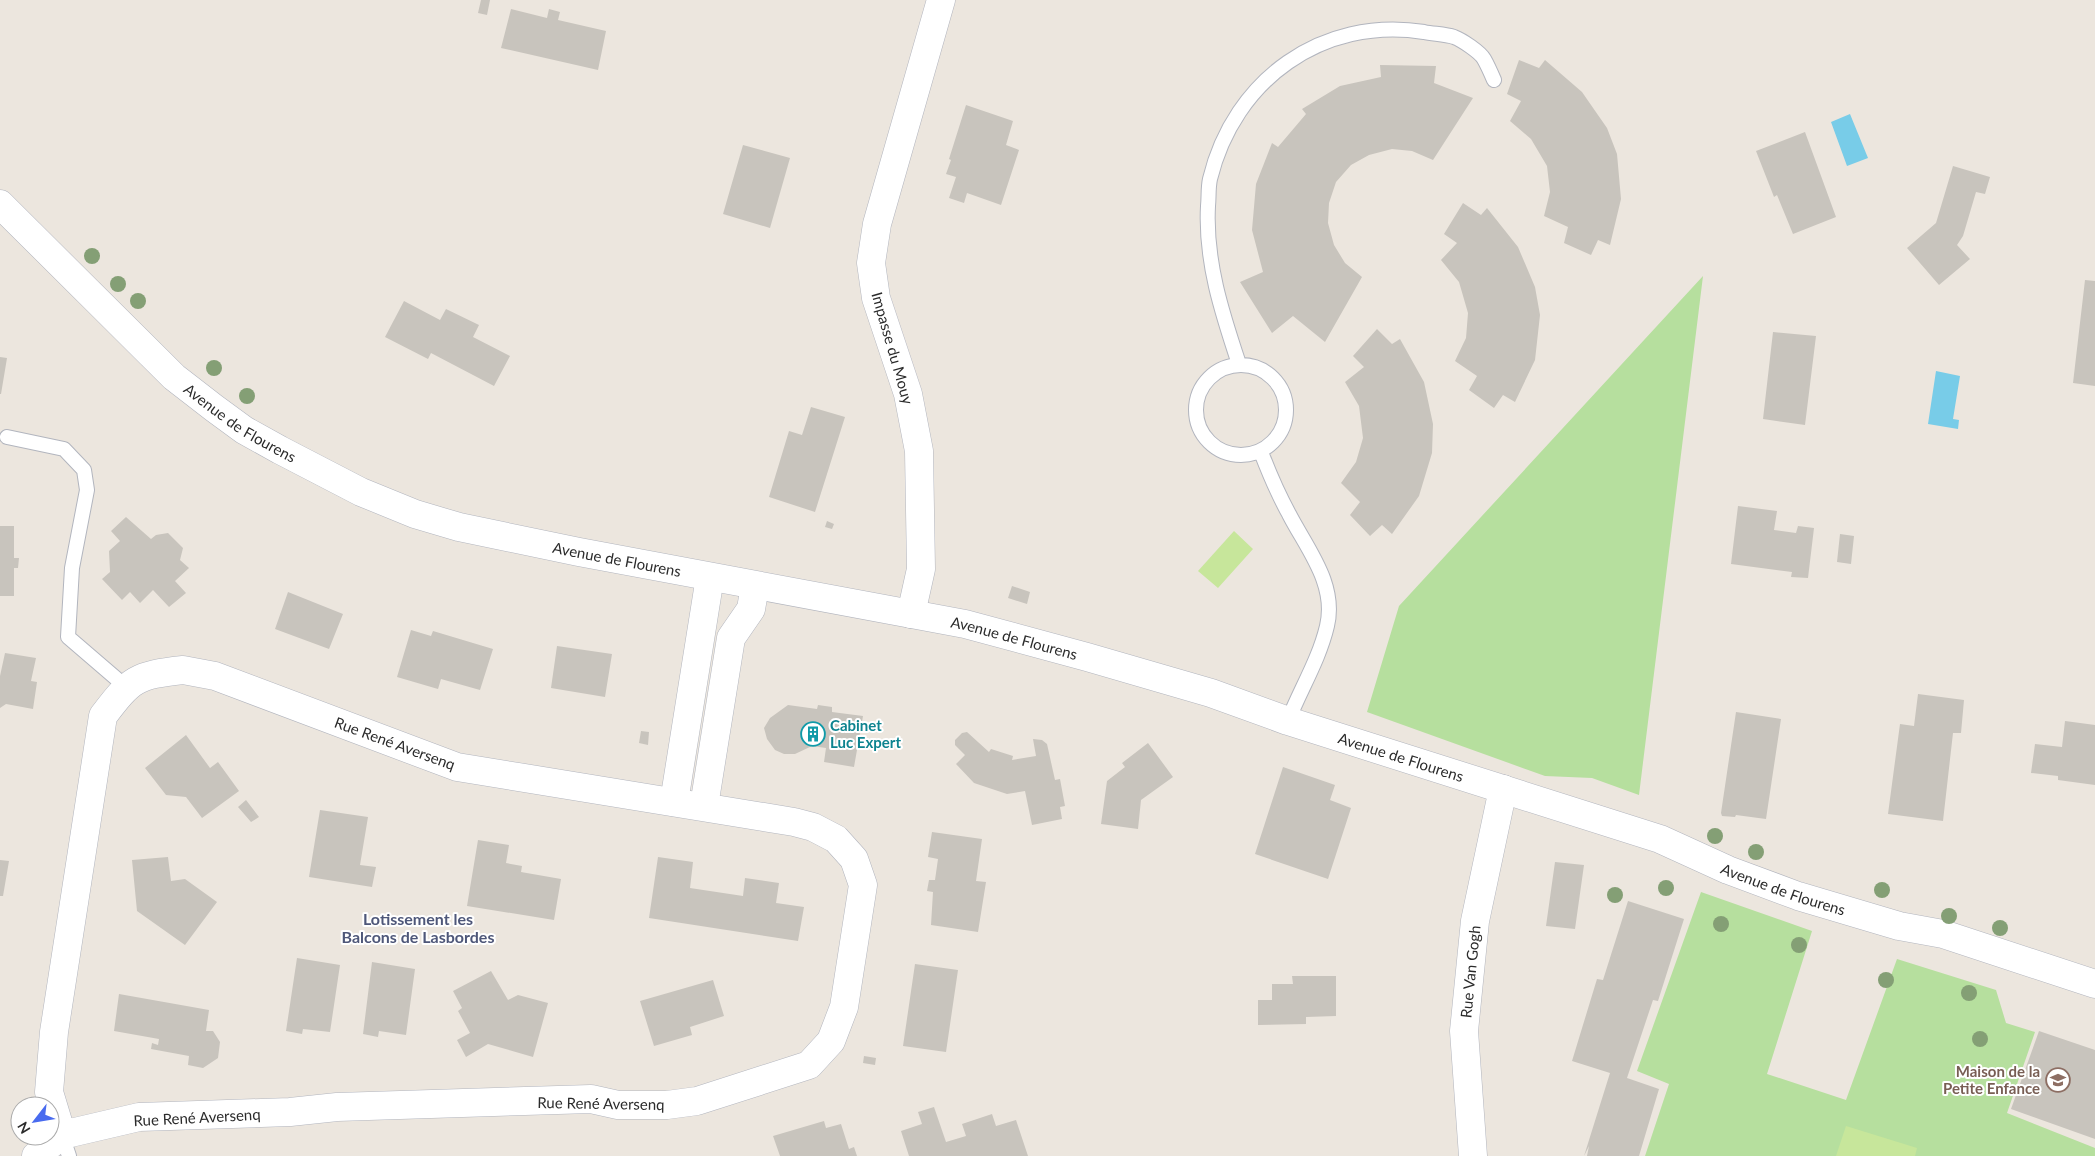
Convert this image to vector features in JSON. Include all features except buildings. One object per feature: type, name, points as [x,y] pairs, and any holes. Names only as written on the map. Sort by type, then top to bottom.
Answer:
[{"type":"street","name":"Impasse du Mouy","points":[[911,614],[921,569],[919,452],[908,394],[876,298],[871,263],[877,224],[941,0]]},
{"type":"street","name":"Avenue de Flourens","points":[[0,204],[174,377],[244,430],[361,492],[415,514],[459,528],[997,632],[1087,657],[1211,693],[1288,721],[1660,839],[1728,870],[1798,896],[1899,926],[1943,934],[2095,984]]},
{"type":"street","points":[[674,802],[710,577]]},
{"type":"street","points":[[704,806],[731,638],[751,608],[755,586]]},
{"type":"street","name":"Rue René Aversenq","points":[[183,670],[215,676],[457,767],[704,806],[813,827],[836,839],[854,859],[863,885],[844,1007],[831,1041],[809,1065],[697,1100],[666,1105],[618,1105],[591,1099],[337,1107],[290,1112],[139,1118],[65,1146],[49,1092],[54,1032],[102,716],[126,686],[152,673],[183,670]]},
{"type":"street","name":"Rue Van Gogh","points":[[1473,1156],[1464,1031],[1475,921],[1503,789]]},
{"type":"street","points":[[36,1156],[65,1146]]},
{"type":"lane","points":[[1239,364],[1218,302],[1207,232],[1210,180],[1228,130],[1252,94],[1284,65],[1324,41],[1362,31],[1403,29],[1454,37],[1483,58],[1494,80]]},
{"type":"lane","points":[[1239,364],[1256,367],[1272,376],[1283,390],[1287,408],[1285,426],[1275,441],[1261,452],[1244,456],[1226,453],[1211,444],[1200,430],[1195,412],[1198,395],[1207,379],[1222,368],[1239,364]]},
{"type":"lane","points":[[7,437],[64,450],[84,470],[88,490],[72,568],[68,637],[126,686]]},
{"type":"lane","points":[[1261,452],[1289,514],[1322,573],[1329,598],[1328,625],[1315,661],[1288,721]]},
{"type":"green space","points":[[1703,276],[1639,795],[1592,778],[1545,776],[1367,712],[1399,606]]},
{"type":"green space","points":[[1234,531],[1253,549],[1218,588],[1198,571]]},
{"type":"green space","points":[[1701,892],[1812,931],[1767,1074],[1846,1100],[1897,959],[1996,990],[2006,1023],[2035,1032],[2007,1113],[2095,1148],[2095,1156],[1645,1156],[1669,1084],[1637,1071]]},
{"type":"green space","points":[[1846,1126],[1917,1148],[1915,1156],[1836,1156]]},
{"type":"water","points":[[1850,114],[1868,158],[1847,166],[1831,122]]},
{"type":"water","points":[[1936,371],[1960,376],[1953,419],[1959,420],[1958,429],[1928,424]]},
{"type":"place","name":"Cabinet Luc Expert","points":[[813,734]]},
{"type":"place","name":"Maison de la Petite Enfance","points":[[2058,1080]]},
{"type":"district","name":"Lotissement les Balcons de Lasbordes","points":[[418,927]]}]
